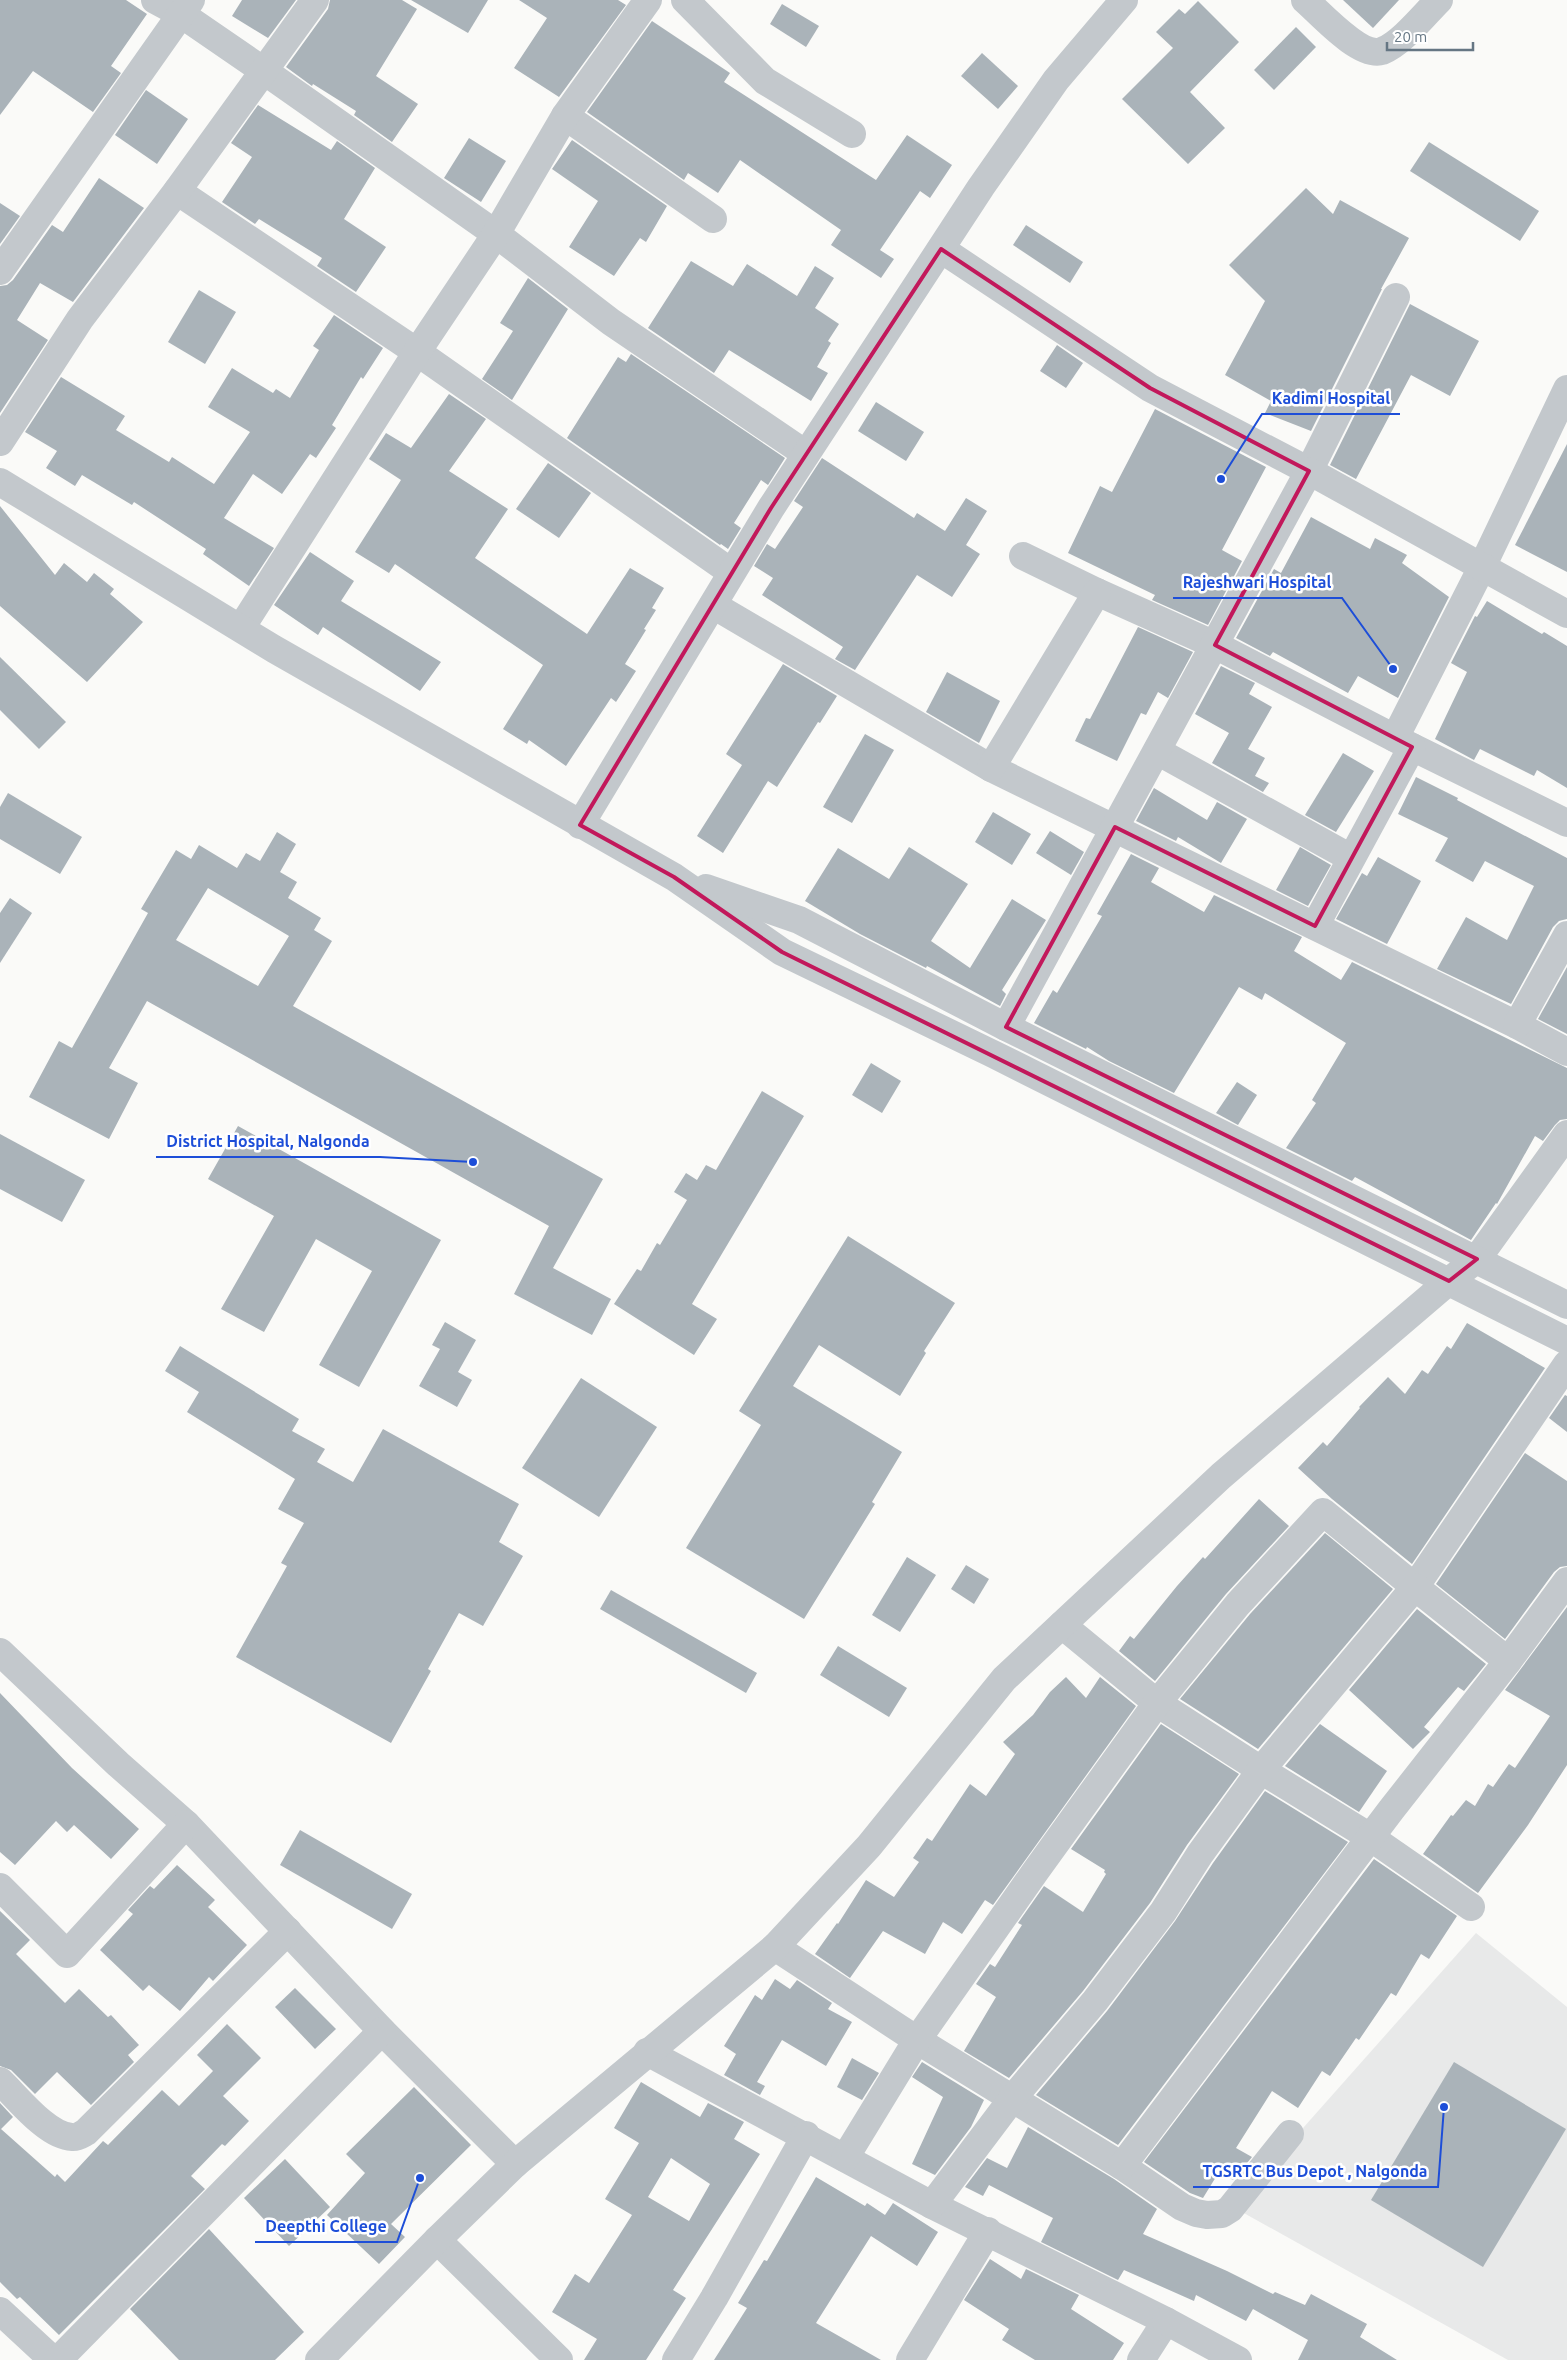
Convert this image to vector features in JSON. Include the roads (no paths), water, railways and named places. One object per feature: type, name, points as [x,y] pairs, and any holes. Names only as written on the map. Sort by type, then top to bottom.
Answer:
[{"type":"street","points":[[155,0],[186,7],[264,71],[496,234],[611,322],[806,454]]},
{"type":"street","points":[[0,442],[80,319],[177,191],[315,0]]},
{"type":"street","points":[[241,628],[417,352],[496,234],[565,116],[648,0]]},
{"type":"street","points":[[685,0],[765,81],[852,134]]},
{"type":"street","points":[[580,825],[731,572],[981,187],[1056,80],[1124,0]]},
{"type":"street","points":[[1305,0],[1343,35],[1370,51],[1381,51],[1395,44],[1439,0]]},
{"type":"street","points":[[0,271],[186,7]]},
{"type":"street","points":[[565,116],[713,219]]},
{"type":"street","points":[[177,191],[417,352],[731,572]]},
{"type":"street","points":[[941,250],[1150,388],[1309,471],[1567,614]]},
{"type":"street","points":[[1006,1027],[1309,471],[1396,297]]},
{"type":"street","points":[[1315,926],[1352,858],[1482,567],[1567,389]]},
{"type":"street","points":[[0,482],[274,649],[674,877],[782,952],[993,1054],[1567,1341]]},
{"type":"street","points":[[1024,556],[1097,592],[1215,645],[1403,743],[1567,823]]},
{"type":"street","points":[[991,768],[1097,592]]},
{"type":"street","points":[[713,605],[991,768],[1518,1025],[1567,1052]]},
{"type":"street","points":[[1157,751],[1352,858]]},
{"type":"street","points":[[674,877],[799,920],[1006,1027],[1567,1305]]},
{"type":"street","points":[[1518,1025],[1567,935]]},
{"type":"street","points":[[319,2360],[515,2164],[775,1947],[869,1846],[1004,1679],[1221,1476],[1477,1259],[1567,1134]]},
{"type":"street","points":[[932,2205],[1012,2099],[1095,2001],[1163,1912],[1200,1854],[1261,1770],[1415,1587],[1567,1364]]},
{"type":"street","points":[[845,2158],[917,2040],[1034,1872],[1157,1703],[1238,1604],[1324,1512],[1508,1661]]},
{"type":"street","points":[[1122,2166],[1370,1836],[1508,1661],[1567,1580]]},
{"type":"street","points":[[1062,1624],[1157,1703],[1261,1770],[1370,1836],[1471,1907]]},
{"type":"street","points":[[0,1652],[118,1764],[186,1824],[382,2031],[515,2164]]},
{"type":"street","points":[[0,1887],[67,1954],[186,1824]]},
{"type":"street","points":[[0,2080],[47,2127],[62,2136],[74,2138],[86,2132],[288,1931]]},
{"type":"street","points":[[775,1947],[917,2040],[1122,2166],[1182,2207],[1196,2213],[1207,2216],[1222,2214],[1239,2201],[1290,2134]]},
{"type":"street","points":[[58,2360],[382,2031]]},
{"type":"street","points":[[647,2052],[806,2135],[932,2205],[1238,2360]]},
{"type":"street","points":[[676,2360],[714,2298],[806,2135]]},
{"type":"street","points":[[910,2360],[988,2232]]},
{"type":"street","points":[[437,2240],[559,2360]]},
{"type":"street","points":[[0,2311],[53,2360]]},
{"type":"street","points":[[1141,2360],[1166,2322]]},
{"type":"place","name":"Kadimi Hospital","points":[[1221,479]]},
{"type":"place","name":"Rajeshwari Hospital","points":[[1393,669]]},
{"type":"place","name":"District Hospital, Nalgonda","points":[[473,1162]]},
{"type":"place","name":"TGSRTC Bus Depot , Nalgonda","points":[[1444,2107]]},
{"type":"place","name":"Deepthi College","points":[[420,2178]]}]
